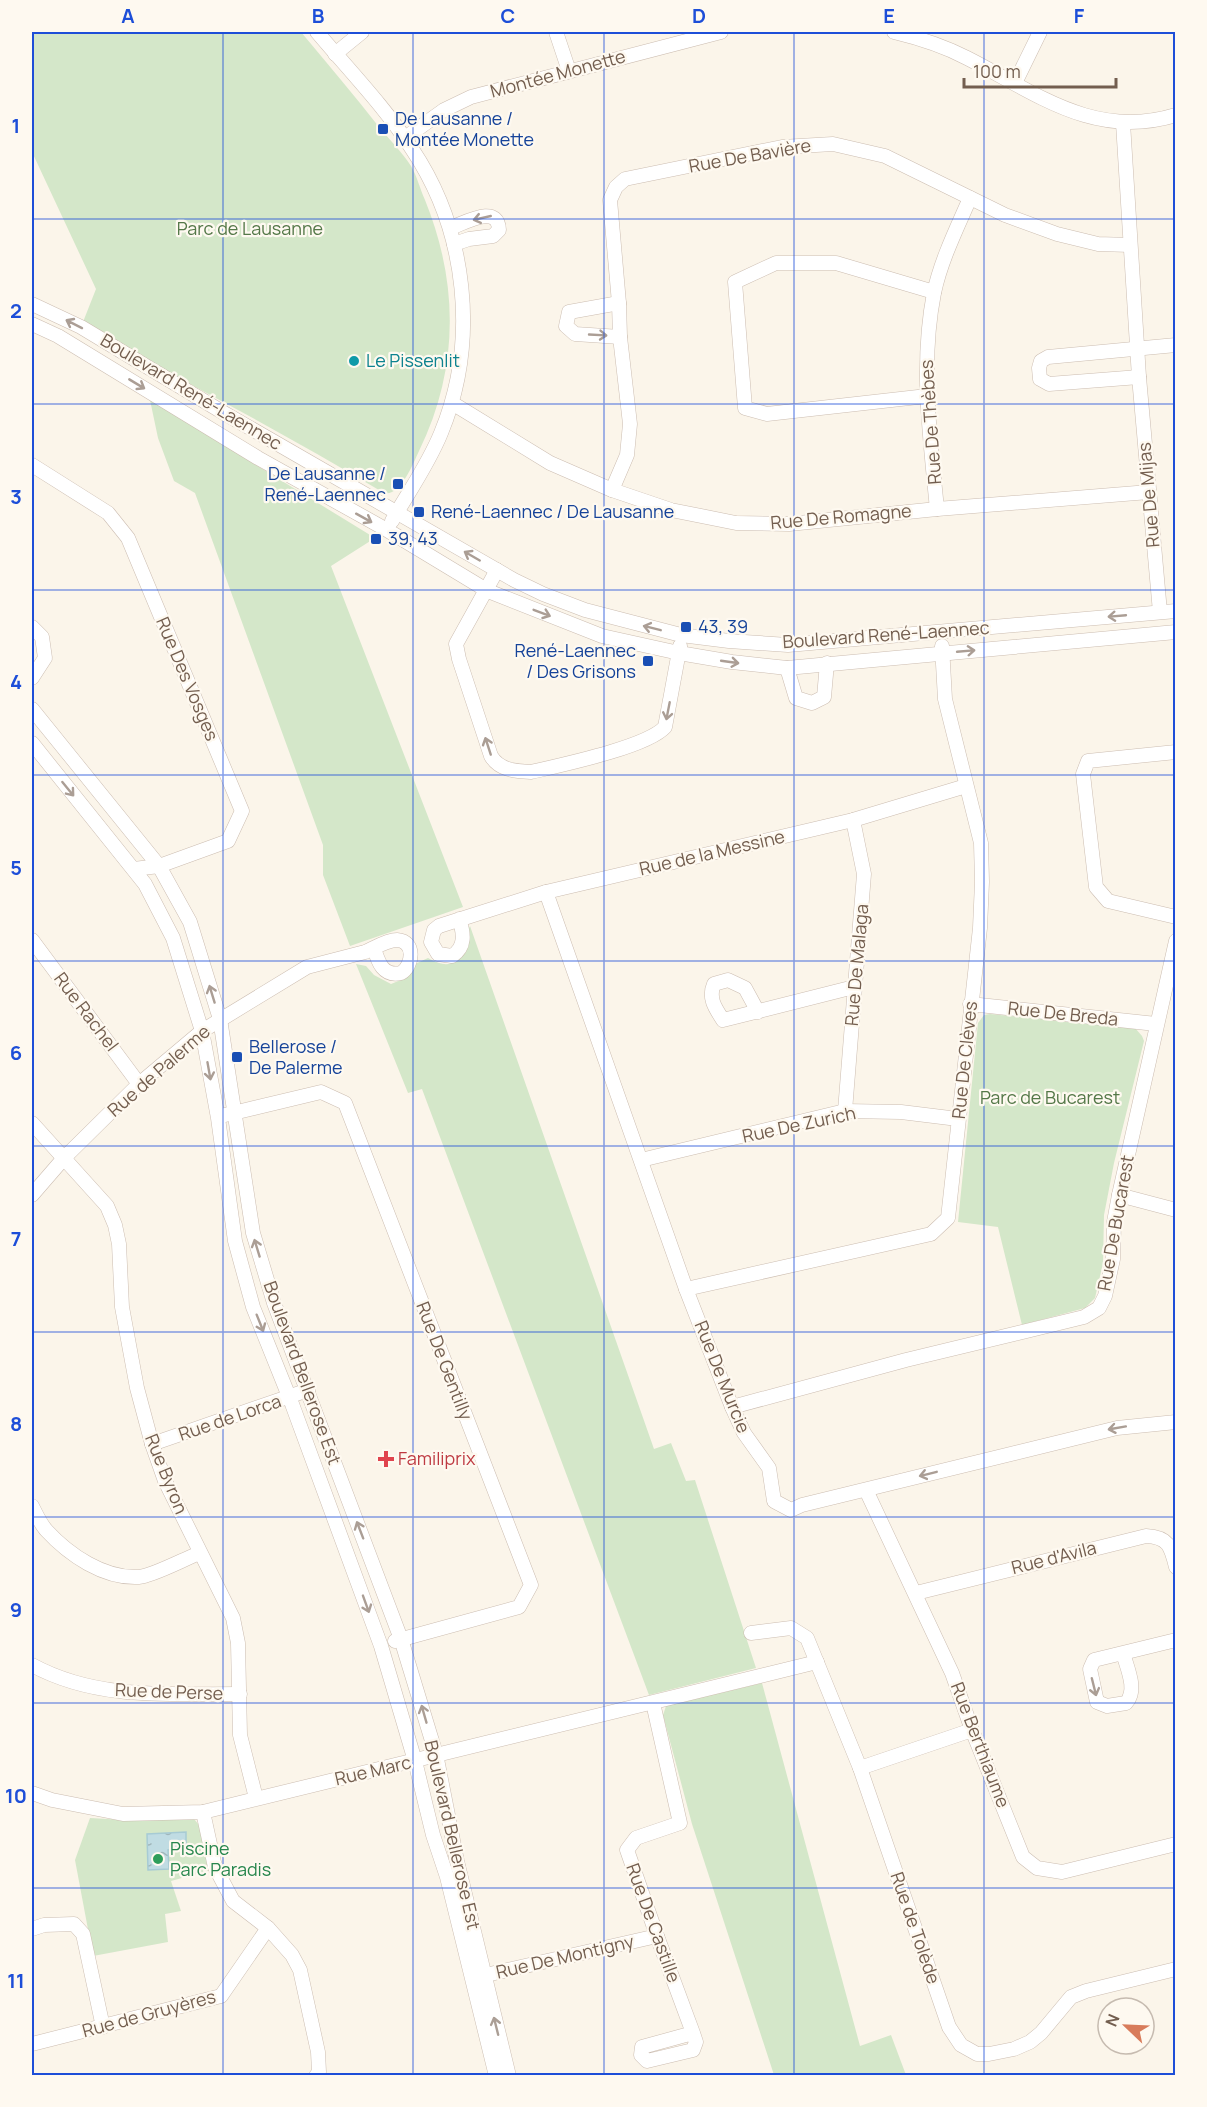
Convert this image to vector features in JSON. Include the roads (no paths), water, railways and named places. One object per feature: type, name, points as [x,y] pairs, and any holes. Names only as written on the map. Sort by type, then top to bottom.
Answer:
[{"type":"street","points":[[317,32],[405,138],[430,180],[450,228],[454,244],[463,312],[462,347],[452,403],[433,452],[387,530]]},
{"type":"street","points":[[335,54],[362,32]]},
{"type":"street","points":[[556,32],[569,71]]},
{"type":"street","name":"Montée Monette","points":[[405,138],[444,110],[464,99],[569,71],[682,36],[720,32]]},
{"type":"street","points":[[894,32],[912,34],[953,51],[1081,115],[1102,121],[1123,123],[1153,121],[1176,115]]},
{"type":"street","points":[[1015,83],[1040,32]]},
{"type":"street","name":"Rue De Mijas","points":[[1123,123],[1139,377],[1160,612]]},
{"type":"street","name":"Rue De Bavière","points":[[612,489],[627,454],[630,424],[620,337],[620,303],[610,200],[615,187],[625,179],[782,147],[832,144],[885,156],[1005,215],[1057,234],[1098,244],[1130,245]]},
{"type":"street","name":"Rue De Thèbes","points":[[937,509],[927,396],[927,351],[934,292],[950,245],[970,198]]},
{"type":"street","points":[[450,228],[488,215],[494,217],[499,225],[498,232],[493,236],[469,239],[454,244]]},
{"type":"street","points":[[927,396],[767,414],[745,408],[735,282],[776,263],[836,263],[934,292]]},
{"type":"street","points":[[620,303],[569,312],[566,326],[575,334],[620,337]]},
{"type":"street","name":"Boulevard René-Laennec","points":[[32,304],[81,327],[234,419],[498,570],[543,594],[585,610],[681,635],[788,645],[1176,611]]},
{"type":"street","name":"Boulevard René-Laennec","points":[[32,324],[58,336],[258,458],[387,530],[488,591],[602,636],[732,662],[788,668],[1176,632]]},
{"type":"street","points":[[1139,377],[1049,384],[1040,379],[1039,368],[1041,361],[1048,357],[1176,345]]},
{"type":"street","name":"Rue De Romagne","points":[[452,403],[550,463],[671,510],[736,523],[789,524],[937,509],[1149,492]]},
{"type":"street","name":"Rue Des Vosges","points":[[32,465],[108,513],[128,538],[242,811],[228,841],[159,866],[134,869]]},
{"type":"street","points":[[498,570],[456,644],[491,756],[496,764],[515,771],[531,772],[561,765],[638,743],[659,734],[665,727],[680,653],[681,635]]},
{"type":"street","points":[[32,627],[42,637],[45,658],[32,678]]},
{"type":"street","name":"Rue De Clèves","points":[[687,1289],[931,1234],[948,1218],[980,928],[982,882],[981,843],[945,699],[940,632]]},
{"type":"street","name":"Boulevard René-Laennec","points":[[788,668],[796,698],[812,703],[824,697],[827,663]]},
{"type":"street","name":"Boulevard Bellerose Est","points":[[32,709],[159,866],[190,922],[220,1019],[253,1233],[274,1303],[401,1639],[436,1754],[496,2076]]},
{"type":"street","name":"Boulevard Bellerose Est","points":[[32,743],[145,884],[173,938],[202,1030],[218,1118],[235,1241],[254,1307],[381,1646],[415,1761],[433,1835],[509,2076]]},
{"type":"street","points":[[1176,752],[1088,761],[1083,774],[1096,887],[1108,901],[1176,917]]},
{"type":"street","name":"Rue de la Messine","points":[[459,920],[546,892],[853,820],[966,786]]},
{"type":"street","name":"Rue De Malaga","points":[[845,1111],[864,874],[853,820]]},
{"type":"street","name":"Rue De Murcie","points":[[546,892],[687,1289],[732,1407],[744,1433],[769,1468],[774,1501],[791,1510],[802,1505],[1117,1428],[1176,1422]]},
{"type":"street","name":"Rue Rachel","points":[[32,940],[139,1084]]},
{"type":"street","name":"Rue De Bucarest","points":[[732,1407],[906,1360],[1084,1317],[1099,1308],[1105,1296],[1113,1259],[1114,1222],[1119,1196],[1176,941]]},
{"type":"street","name":"Rue de Palerme","points":[[32,1195],[64,1158],[139,1084],[202,1030],[307,967],[374,948]]},
{"type":"street","points":[[758,1012],[854,987]]},
{"type":"street","name":"Rue De Breda","points":[[970,1004],[1156,1024]]},
{"type":"street","name":"Rue De Gentilly","points":[[218,1118],[321,1092],[345,1103],[531,1585],[519,1607],[381,1646]]},
{"type":"street","name":"Rue De Zurich","points":[[641,1160],[845,1111],[901,1112],[958,1119]]},
{"type":"street","name":"Rue Byron","points":[[32,1123],[107,1206],[115,1225],[119,1244],[123,1307],[137,1388],[152,1444],[165,1481],[232,1618],[238,1643],[240,1735],[256,1798]]},
{"type":"street","points":[[1119,1196],[1176,1210]]},
{"type":"street","name":"Rue de Lorca","points":[[152,1444],[308,1390]]},
{"type":"street","name":"Rue Berthiaume","points":[[866,1490],[952,1672],[972,1730],[1023,1857],[1037,1868],[1062,1872],[1176,1844]]},
{"type":"street","points":[[32,1506],[44,1528],[58,1541],[80,1558],[114,1575],[141,1577],[200,1552]]},
{"type":"street","name":"Rue d'Avila","points":[[916,1593],[1146,1536],[1155,1536],[1164,1540],[1169,1546],[1176,1567]]},
{"type":"street","name":"Rue de Tolède","points":[[752,1634],[791,1628],[807,1638],[860,1768],[949,2026],[961,2045],[977,2054],[1014,2049],[1030,2042],[1041,2033],[1071,1997],[1086,1991],[1176,1969]]},
{"type":"street","points":[[1123,1653],[1176,1640]]},
{"type":"street","name":"Rue Marc","points":[[32,1793],[52,1800],[123,1814],[203,1812],[817,1662]]},
{"type":"street","name":"Rue de Perse","points":[[32,1665],[53,1677],[117,1692],[240,1694]]},
{"type":"street","name":"Rue De Castille","points":[[653,1703],[680,1823],[636,1838],[627,1850],[693,2033]]},
{"type":"street","points":[[860,1768],[972,1730]]},
{"type":"street","points":[[203,1812],[215,1867],[232,1901],[268,1928],[292,1955],[300,1970],[318,2052],[319,2072],[316,2076]]},
{"type":"street","points":[[32,1929],[44,1925],[74,1924],[83,1934],[103,2027]]},
{"type":"street","name":"Rue de Gruyères","points":[[32,2044],[221,1996],[268,1928]]},
{"type":"street","name":"Rue De Montigny","points":[[478,1977],[657,1936]]},
{"type":"water","name":"Piscine Parc Paradis","points":[[186,1832],[186,1849],[168,1850],[169,1869],[148,1870],[147,1834]]},
{"type":"place","name":"De Lausanne / Montée Monette","points":[[383,129]]},
{"type":"place","name":"Le Pissenlit","points":[[354,361]]},
{"type":"place","name":"De Lausanne / René-Laennec","points":[[398,484]]},
{"type":"place","name":"René-Laennec / De Lausanne","points":[[419,512]]},
{"type":"place","name":"39, 43","points":[[376,539]]},
{"type":"place","name":"43, 39","points":[[686,627]]},
{"type":"place","name":"René-Laennec / Des Grisons","points":[[648,661]]},
{"type":"place","name":"Bellerose / De Palerme","points":[[237,1057]]},
{"type":"place","name":"Familiprix","points":[[386,1459]]},
{"type":"place","name":"Piscine Parc Paradis","points":[[158,1859]]},
{"type":"park label","name":"Parc de Lausanne","points":[[250,229]]},
{"type":"park label","name":"Parc de Bucarest","points":[[1050,1098]]}]
